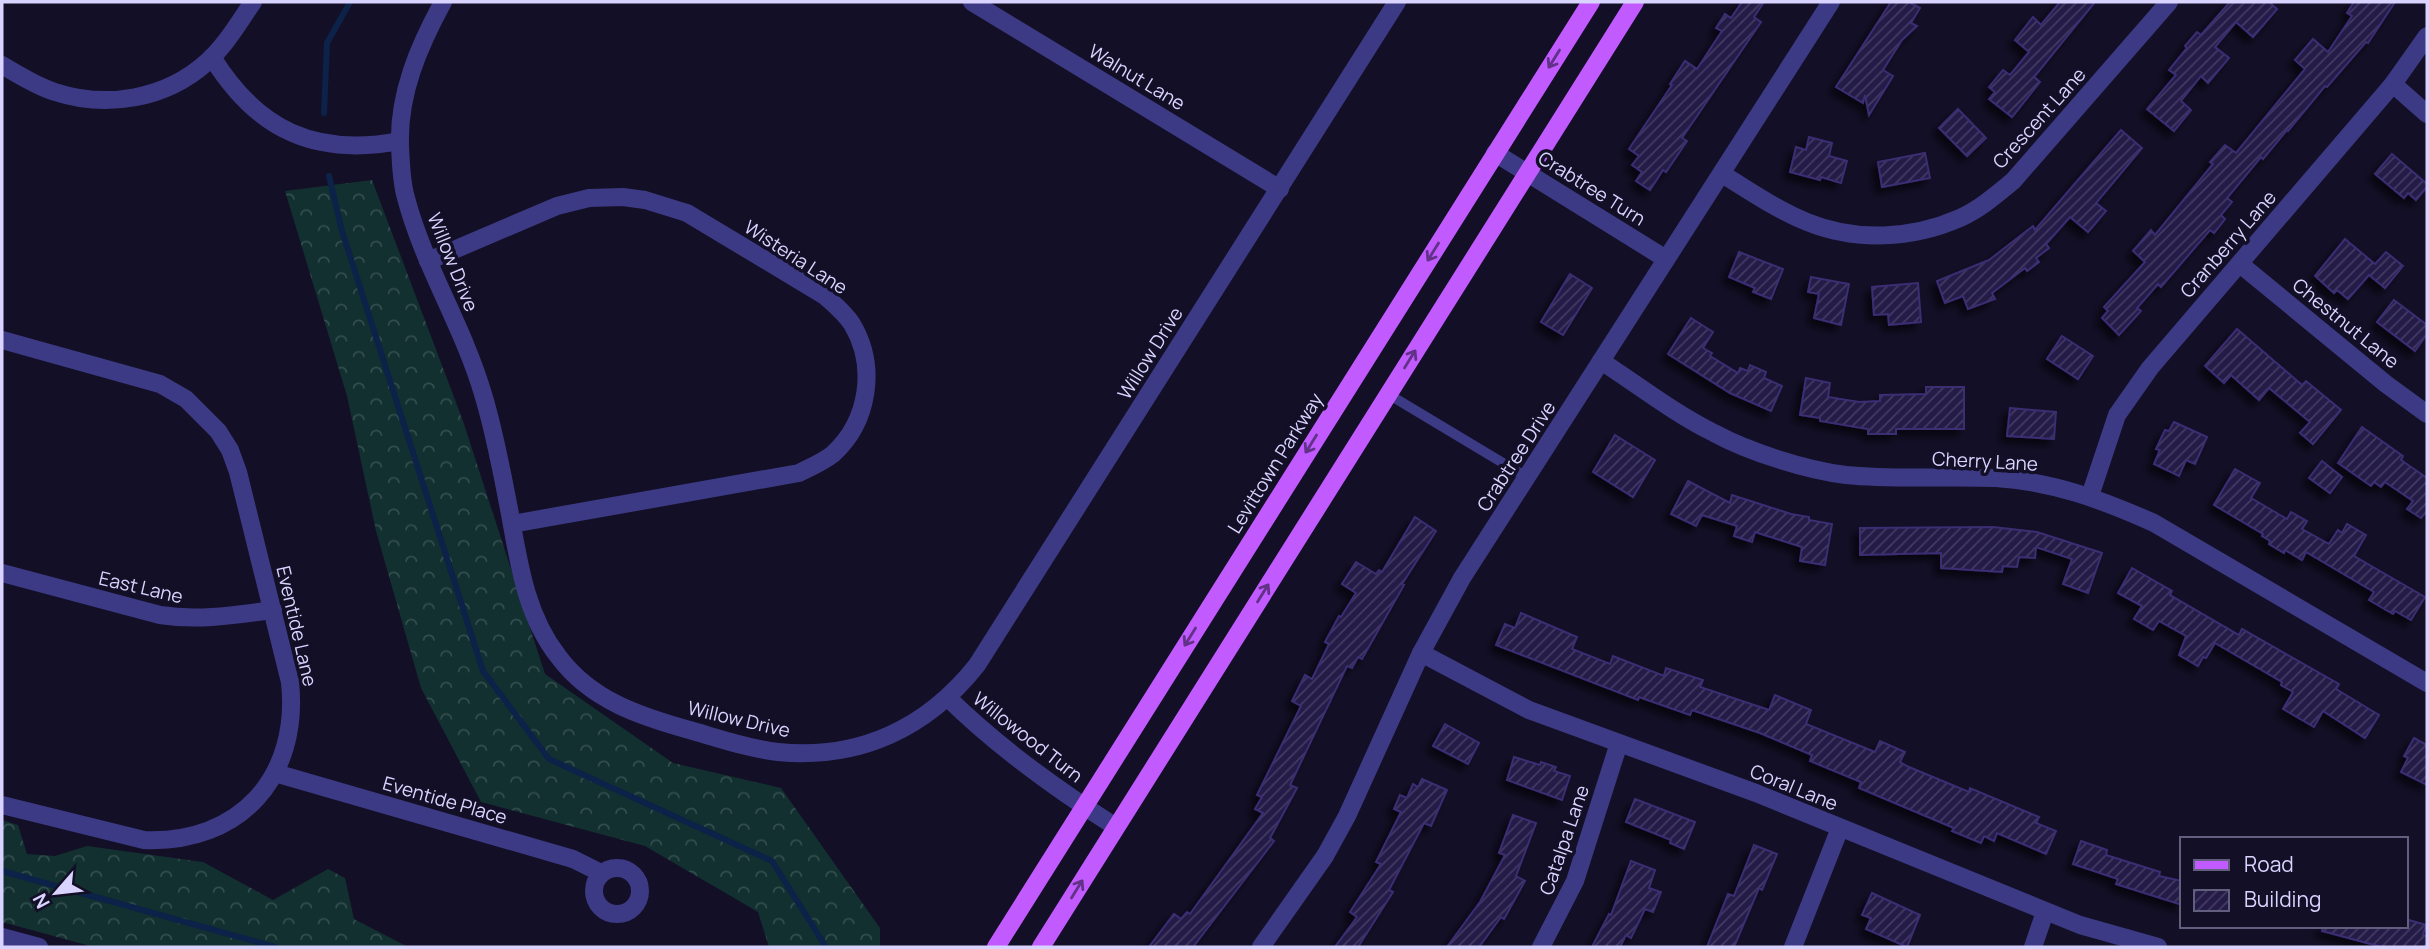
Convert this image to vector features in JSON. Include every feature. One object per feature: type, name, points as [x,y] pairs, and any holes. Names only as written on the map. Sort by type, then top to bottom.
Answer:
[{"type":"main road","name":"Levittown Parkway","points":[[996,947],[1591,2]]},
{"type":"main road","points":[[1041,947],[1635,2]]},
{"type":"street","points":[[2,65],[31,82],[63,95],[98,101],[121,100],[166,88],[187,77],[212,57],[253,2]]},
{"type":"street","name":"Willow Drive","points":[[443,2],[424,37],[405,93],[400,142],[405,196],[428,261],[483,391],[500,459],[525,588],[544,637],[559,659],[577,678],[620,708],[737,743],[776,752],[811,754],[845,750],[899,732],[929,714],[948,698],[977,665],[1397,2]]},
{"type":"street","name":"Walnut Lane","points":[[972,2],[1280,189]]},
{"type":"street","name":"Crabtree Drive","points":[[1261,947],[1307,885],[1347,816],[1421,653],[1462,578],[1831,2]]},
{"type":"street","name":"Crescent Lane","points":[[1722,174],[1785,212],[1834,231],[1872,236],[1898,235],[1923,231],[1960,218],[1983,205],[2013,181],[2169,2]]},
{"type":"street","name":"Cranberry Lane","points":[[2090,496],[2118,415],[2131,393],[2393,84],[2427,36]]},
{"type":"street","points":[[212,57],[247,104],[286,130],[320,142],[348,147],[400,142]]},
{"type":"street","points":[[2393,84],[2427,114]]},
{"type":"street","name":"Crabtree Turn","points":[[1495,153],[1666,259]]},
{"type":"street","name":"Wisteria Lane","points":[[428,261],[557,206],[589,198],[622,197],[645,200],[687,213],[825,296],[843,312],[862,346],[866,361],[865,400],[849,436],[821,463],[799,473],[512,524]]},
{"type":"street","name":"Chestnut Lane","points":[[2240,264],[2427,414]]},
{"type":"street","name":"Eventide Lane","points":[[2,340],[160,384],[186,399],[204,414],[218,431],[230,450],[238,471],[290,682],[292,703],[287,744],[275,773],[257,798],[242,812],[206,833],[165,841],[144,841],[2,805]]},
{"type":"street","name":"Cherry Lane","points":[[1601,361],[1712,432],[1788,461],[1845,474],[1997,478],[2038,483],[2090,496],[2154,523],[2427,683]]},
{"type":"street","name":"East Lane","points":[[2,573],[160,615],[186,619],[273,610]]},
{"type":"street","name":"Coral Lane","points":[[1421,653],[1529,710],[1755,793],[2045,912],[2158,947]]},
{"type":"street","name":"Willowood Turn","points":[[948,698],[981,730],[1084,807],[1116,827]]},
{"type":"street","name":"Catalpa Lane","points":[[1541,947],[1574,881],[1619,743]]},
{"type":"street","name":"Eventide Place","points":[[275,773],[573,859],[590,865],[601,873]]},
{"type":"street","points":[[1793,947],[1840,828]]},
{"type":"street","points":[[2034,947],[2045,912]]},
{"type":"street","points":[[2,937],[39,947]]},
{"type":"lane","points":[[1388,394],[1528,478]]},
{"type":"green space","points":[[372,180],[463,421],[545,674],[673,763],[781,788],[880,928],[880,947],[769,947],[758,912],[645,846],[481,802],[421,688],[376,531],[347,396],[285,191]]},
{"type":"green space","points":[[2,820],[18,825],[27,854],[55,856],[87,846],[203,862],[273,900],[328,869],[345,878],[354,919],[408,947],[94,947],[2,922]]},
{"type":"building","points":[[1742,2],[1764,2],[1754,17],[1761,22],[1682,138],[1687,141],[1650,190],[1636,181],[1642,172],[1632,165],[1639,156],[1629,149],[1685,61],[1697,69],[1722,31],[1716,28],[1725,14],[1731,18]]},
{"type":"building","points":[[1891,2],[1909,2],[1920,8],[1911,23],[1917,26],[1902,40],[1883,70],[1893,76],[1869,115],[1865,95],[1863,103],[1836,87]]},
{"type":"building","points":[[2060,2],[2095,2],[2034,77],[2040,82],[2012,117],[1989,99],[1995,92],[1989,87],[2003,70],[2010,75],[2029,52],[2015,40],[2033,17],[2041,25]]},
{"type":"building","points":[[2230,2],[2269,2],[2277,9],[2253,37],[2236,22],[2215,47],[2229,58],[2208,83],[2201,76],[2181,101],[2191,110],[2174,131],[2147,109],[2176,75],[2169,70],[2187,48],[2185,46],[2197,32],[2201,35]]},
{"type":"building","points":[[2354,2],[2395,2],[2368,43],[2366,42],[2327,87],[2325,86],[2227,198],[2232,202],[2221,215],[2225,219],[2214,233],[2210,230],[2161,287],[2158,284],[2137,308],[2141,311],[2119,335],[2102,318],[2108,311],[2104,307],[2145,262],[2133,251],[2151,230],[2155,235],[2213,164],[2210,162],[2225,145],[2236,153],[2305,69],[2295,60],[2313,39],[2328,52],[2352,16],[2347,13]]},
{"type":"building","points":[[1958,109],[1986,138],[1967,156],[1939,128]]},
{"type":"building","points":[[2121,130],[2142,148],[2096,203],[2106,211],[2088,232],[2070,217],[2046,244],[2049,248],[2036,258],[2039,262],[2027,271],[2025,268],[1992,293],[1995,299],[1968,309],[1963,296],[1945,303],[1937,281],[1989,260],[2033,226],[2035,230]]},
{"type":"building","points":[[1809,137],[1832,143],[1829,156],[1847,161],[1841,183],[1790,172],[1796,147],[1806,150]]},
{"type":"building","points":[[1925,153],[1930,178],[1882,187],[1878,162]]},
{"type":"building","points":[[2392,154],[2427,184],[2416,200],[2408,193],[2404,198],[2375,174]]},
{"type":"building","points":[[2345,239],[2375,264],[2386,252],[2403,266],[2385,288],[2369,275],[2348,299],[2337,290],[2334,293],[2315,276]]},
{"type":"building","points":[[1739,252],[1783,269],[1771,299],[1753,292],[1755,288],[1729,277]]},
{"type":"building","points":[[1570,274],[1592,288],[1563,335],[1541,322]]},
{"type":"building","points":[[1811,277],[1849,284],[1841,325],[1814,318],[1819,294],[1808,292]]},
{"type":"building","points":[[1918,283],[1921,322],[1889,325],[1888,314],[1874,315],[1872,287]]},
{"type":"building","points":[[2394,300],[2427,325],[2427,334],[2415,351],[2377,322]]},
{"type":"building","points":[[1691,318],[1713,332],[1703,348],[1712,353],[1710,356],[1738,373],[1740,368],[1748,371],[1750,365],[1766,372],[1764,378],[1782,386],[1771,411],[1730,393],[1668,354]]},
{"type":"building","points":[[2237,329],[2302,385],[2306,381],[2341,410],[2313,444],[2300,433],[2310,422],[2269,388],[2259,400],[2231,375],[2224,383],[2205,366]]},
{"type":"building","points":[[2062,336],[2093,356],[2078,379],[2047,359]]},
{"type":"building","points":[[1806,378],[1830,383],[1828,397],[1859,402],[1880,401],[1880,395],[1926,394],[1926,387],[1964,387],[1964,429],[1896,429],[1896,434],[1868,434],[1868,429],[1800,415]]},
{"type":"building","points":[[2010,408],[2056,412],[2054,439],[2007,436]]},
{"type":"building","points":[[2174,422],[2207,437],[2195,464],[2186,460],[2179,476],[2154,464],[2160,450],[2156,449],[2165,430],[2169,431]]},
{"type":"building","points":[[2362,427],[2403,456],[2401,460],[2427,478],[2427,511],[2421,518],[2407,509],[2413,501],[2385,482],[2381,487],[2374,482],[2371,486],[2338,463]]},
{"type":"building","points":[[1615,435],[1655,460],[1633,497],[1593,472]]},
{"type":"building","points":[[2322,461],[2342,477],[2330,493],[2309,478]]},
{"type":"building","points":[[2235,469],[2260,483],[2251,498],[2287,519],[2291,512],[2307,521],[2302,529],[2329,544],[2338,530],[2342,533],[2347,524],[2366,535],[2354,556],[2425,597],[2411,620],[2395,611],[2393,614],[2369,600],[2374,592],[2306,552],[2302,560],[2285,550],[2284,553],[2269,544],[2270,541],[2262,536],[2263,534],[2214,505]]},
{"type":"building","points":[[1688,481],[1730,503],[1732,495],[1809,517],[1809,520],[1832,524],[1825,565],[1800,561],[1802,547],[1755,532],[1752,542],[1734,536],[1737,526],[1702,515],[1696,526],[1671,514]]},
{"type":"building","points":[[1415,517],[1436,531],[1402,584],[1404,585],[1362,659],[1358,657],[1352,668],[1347,666],[1290,785],[1297,788],[1270,838],[1274,841],[1193,947],[1149,947],[1174,914],[1181,919],[1187,912],[1190,914],[1263,813],[1255,809],[1262,797],[1257,795],[1301,706],[1292,701],[1305,675],[1312,679],[1329,644],[1325,642],[1356,593],[1342,584],[1356,562],[1376,574],[1379,570],[1382,572]]},
{"type":"building","points":[[1993,527],[2037,532],[2102,553],[2088,593],[2063,584],[2072,559],[2036,547],[2035,558],[2019,557],[2017,567],[2003,566],[2002,572],[1941,568],[1941,553],[1860,555],[1860,528]]},
{"type":"building","points":[[2132,568],[2172,591],[2170,595],[2239,635],[2242,629],[2339,684],[2336,689],[2379,715],[2365,738],[2323,711],[2314,727],[2283,709],[2293,692],[2281,685],[2282,682],[2215,643],[2198,666],[2179,655],[2186,636],[2159,621],[2153,630],[2134,619],[2142,606],[2118,593]]},
{"type":"building","points":[[1521,613],[1577,637],[1572,649],[1610,664],[1613,656],[1664,676],[1666,668],[1703,680],[1700,687],[1769,710],[1775,695],[1811,710],[1806,724],[1875,752],[1880,741],[1905,752],[1900,762],[1909,767],[1969,792],[1970,788],[2039,817],[2036,823],[2056,831],[2046,854],[1997,833],[1994,841],[1984,836],[1981,843],[1952,831],[1954,828],[1859,788],[1861,782],[1810,761],[1812,755],[1760,733],[1692,710],[1690,715],[1639,697],[1638,700],[1496,645],[1505,624],[1515,628]]},
{"type":"building","points":[[1445,724],[1479,743],[1468,764],[1433,746]]},
{"type":"building","points":[[2414,738],[2427,745],[2427,785],[2401,772],[2408,758],[2404,756]]},
{"type":"building","points":[[1514,757],[1556,767],[1554,771],[1570,776],[1562,800],[1507,780]]},
{"type":"building","points":[[1422,779],[1447,790],[1431,826],[1424,823],[1389,890],[1393,892],[1358,947],[1335,947],[1357,917],[1350,912],[1381,864],[1376,862],[1401,812],[1394,809],[1400,795],[1407,798],[1413,784],[1418,787]]},
{"type":"building","points":[[1635,799],[1695,822],[1684,849],[1670,843],[1671,840],[1626,822]]},
{"type":"building","points":[[1513,815],[1536,823],[1516,876],[1525,881],[1504,919],[1501,917],[1479,947],[1447,947],[1480,902],[1505,855],[1499,853]]},
{"type":"building","points":[[2081,841],[2107,850],[2106,855],[2160,872],[2159,876],[2180,881],[2180,904],[2116,884],[2118,879],[2073,864]]},
{"type":"building","points":[[1754,845],[1777,854],[1762,890],[1759,888],[1734,947],[1707,947],[1728,894],[1734,896]]},
{"type":"building","points":[[1631,861],[1655,870],[1649,888],[1661,892],[1653,912],[1645,909],[1631,938],[1626,935],[1620,947],[1592,947],[1609,914],[1611,915]]},
{"type":"building","points":[[1872,893],[1920,915],[1907,947],[1866,929],[1871,918],[1862,915]]},
{"type":"building","points":[[2409,920],[2426,925],[2423,935],[2427,936],[2427,947],[2382,947],[2322,931],[2323,928],[2408,928]]},
{"type":"waterway","points":[[324,113],[327,43],[350,2]]},
{"type":"waterway","points":[[329,176],[342,231],[483,671],[549,759],[772,861],[826,947]]},
{"type":"waterway","points":[[2,871],[275,947]]}]
